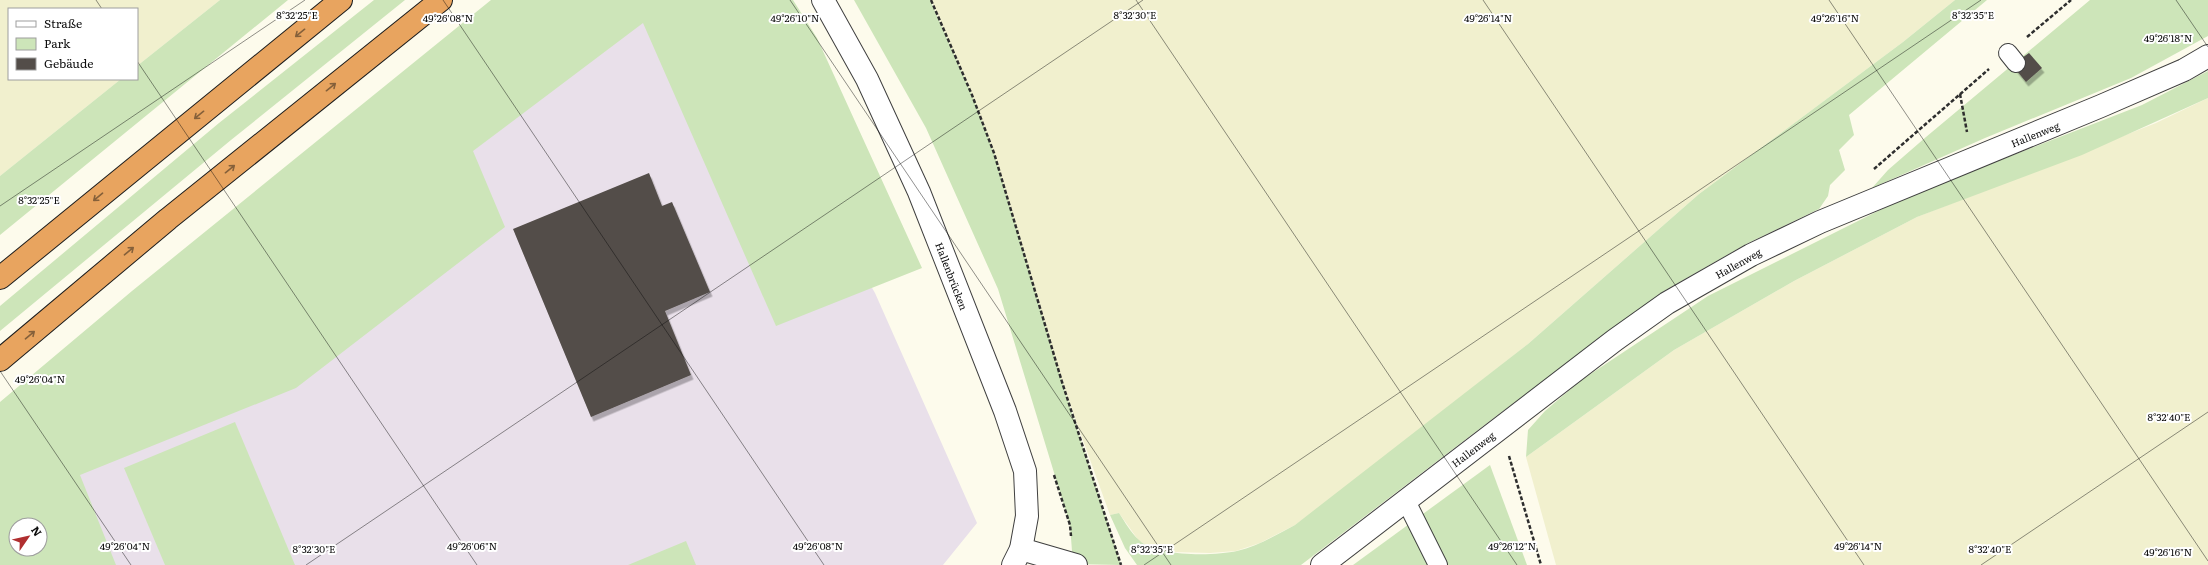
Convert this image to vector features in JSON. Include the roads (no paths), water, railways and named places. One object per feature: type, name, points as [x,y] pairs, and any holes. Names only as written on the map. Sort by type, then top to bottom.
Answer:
[{"type":"highway","points":[[0,278],[341,0]]},
{"type":"highway","points":[[0,360],[168,219],[441,0]]},
{"type":"street","name":"Hallenbrücken","points":[[823,0],[867,79],[919,192],[1005,411],[1025,471],[1028,516],[1017,557]]},
{"type":"street","name":"Hallenweg","points":[[1322,565],[1615,340],[1667,303],[1751,255],[1820,222],[2108,103],[2184,70],[2208,56]]},
{"type":"street","points":[[1017,557],[1076,565]]},
{"type":"lane","points":[[1406,500],[1438,565]]}]
